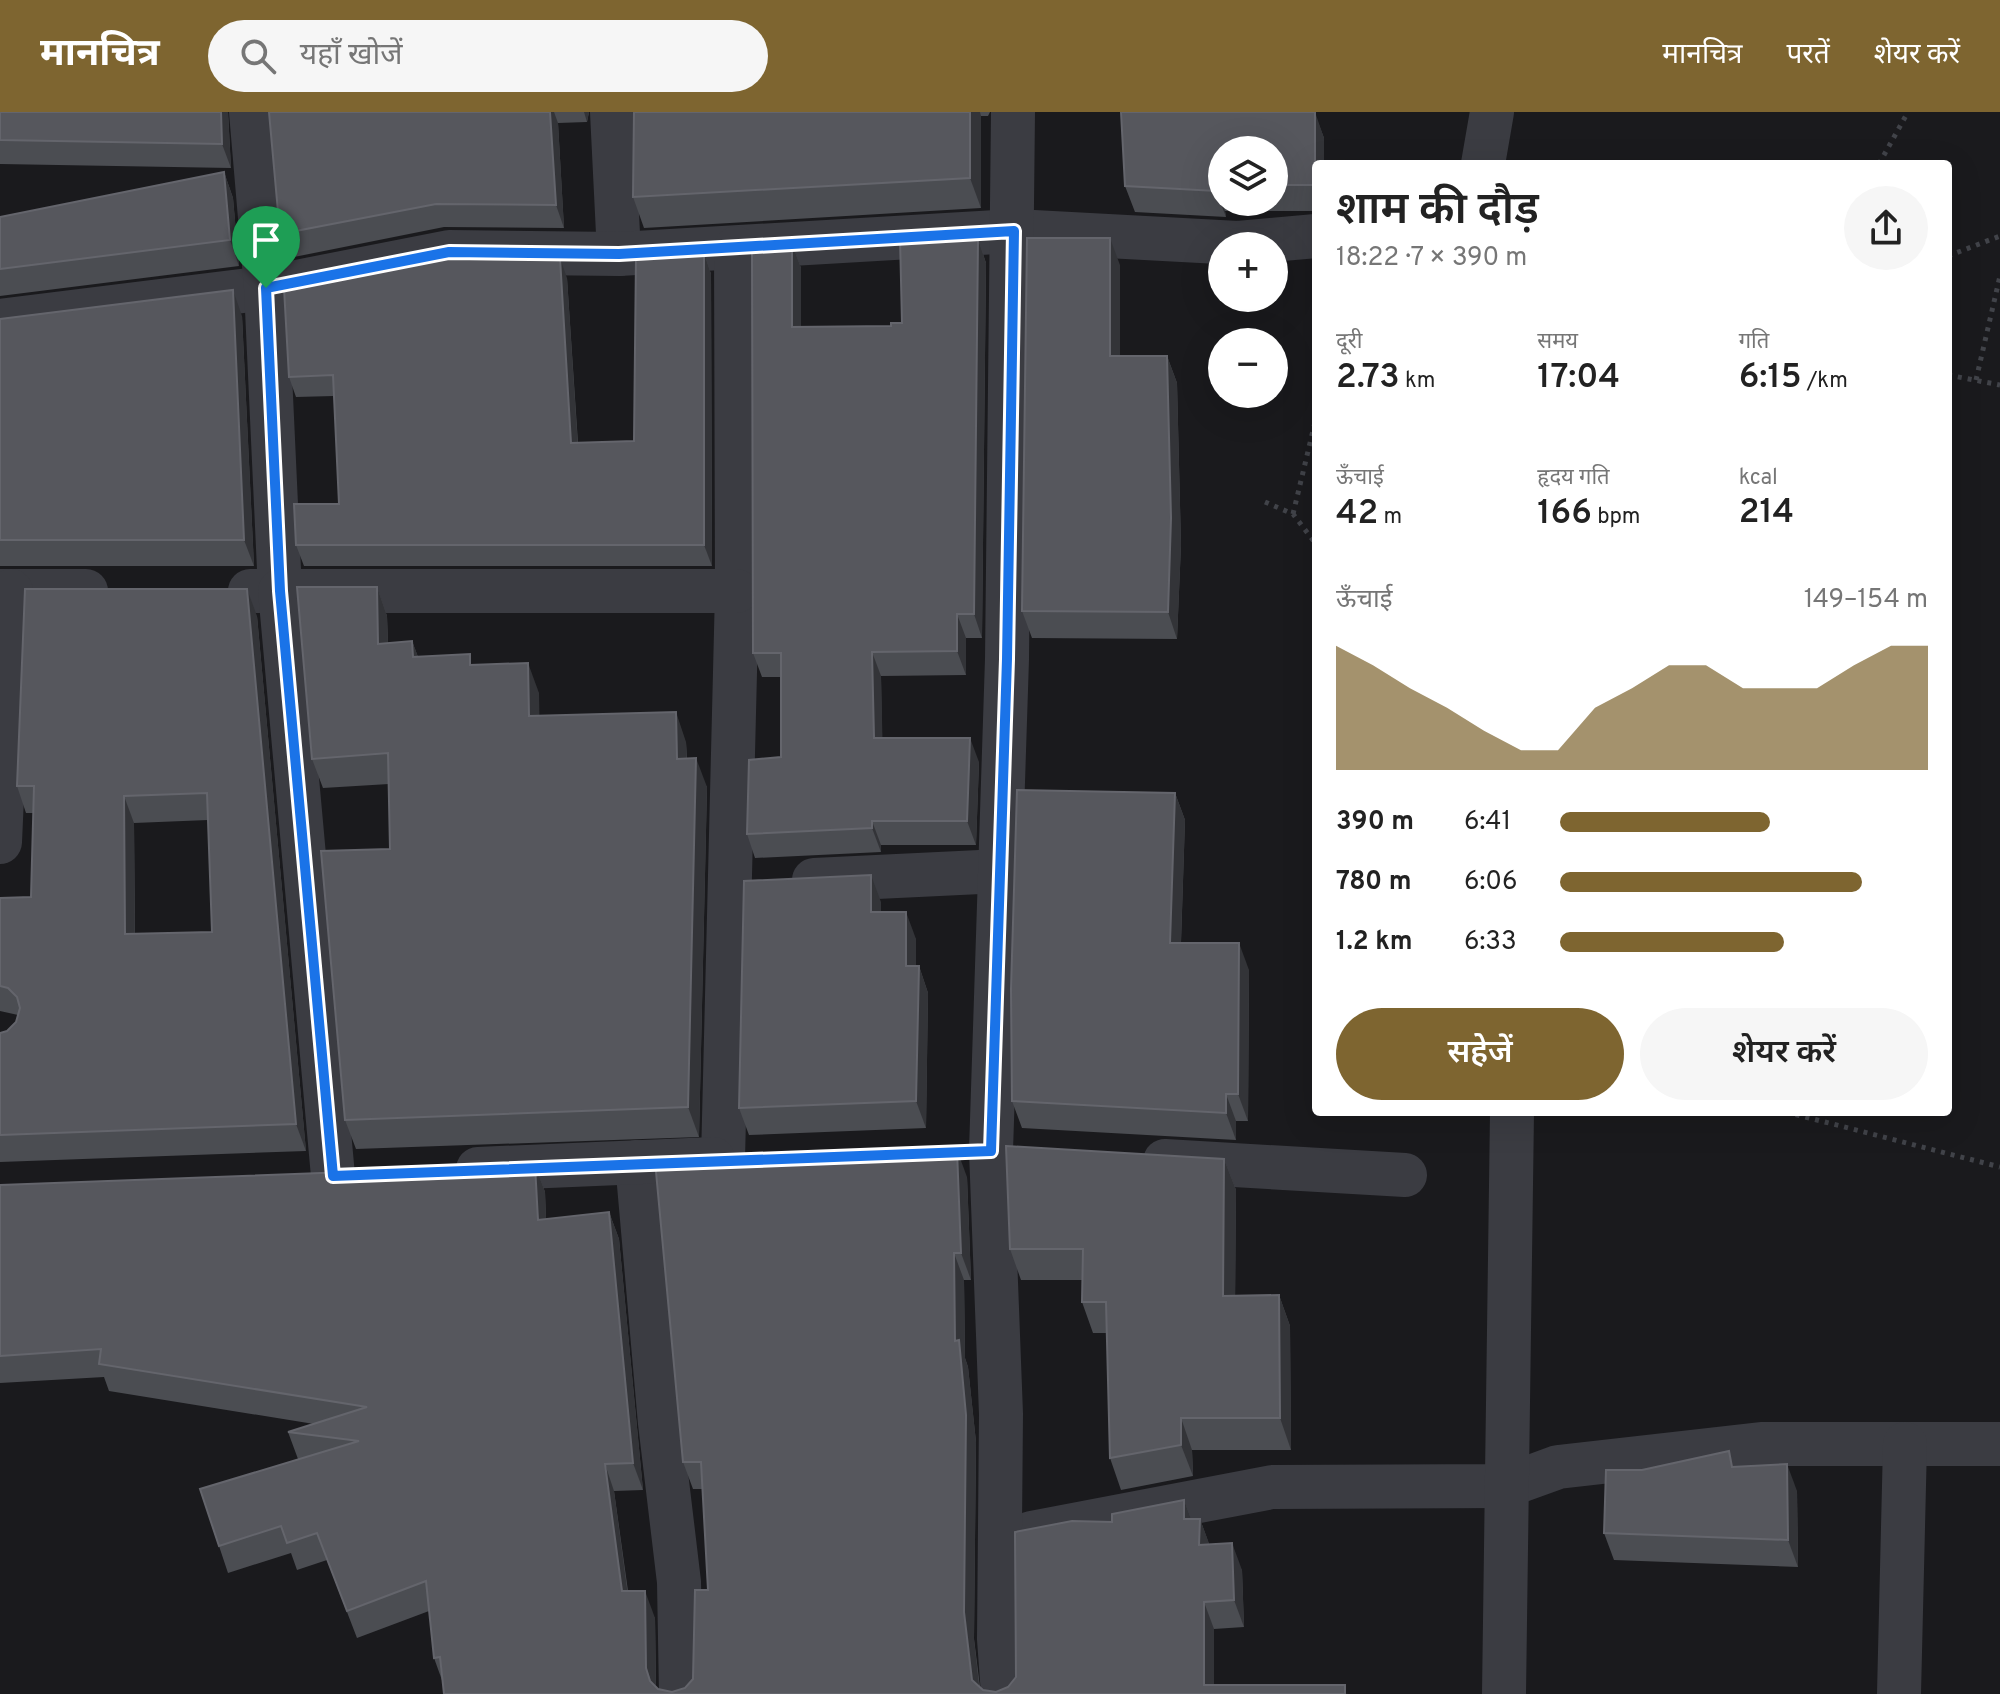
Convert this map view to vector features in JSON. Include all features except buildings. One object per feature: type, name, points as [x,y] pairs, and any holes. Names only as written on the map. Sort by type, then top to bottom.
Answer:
[{"type":"street","points":[[251,112],[266,288],[280,591],[349,1175],[288,1177]]},
{"type":"street","points":[[612,112],[619,254]]},
{"type":"street","points":[[1003,1694],[999,1639],[1001,1414],[991,1151],[1001,871],[1014,231],[1013,112]]},
{"type":"street","points":[[1484,160],[1492,112]]},
{"type":"street","points":[[0,321],[266,288],[449,252],[619,254],[1014,231],[1238,243],[1312,236]]},
{"type":"street","points":[[723,1159],[758,883],[737,591],[736,248]]},
{"type":"street","points":[[0,842],[5,591],[121,591]]},
{"type":"street","points":[[216,591],[737,591]]},
{"type":"street","points":[[758,883],[1001,871]]},
{"type":"street","points":[[1504,1694],[1512,1116]]},
{"type":"street","points":[[944,1152],[1039,1153]]},
{"type":"street","points":[[445,1171],[770,1158]]},
{"type":"street","points":[[1118,1158],[1405,1175]]},
{"type":"street","points":[[637,1162],[660,1423],[679,1582],[681,1694]]},
{"type":"street","points":[[1000,1538],[1272,1487],[1506,1486],[1558,1467],[1761,1444],[2000,1444]]},
{"type":"street","points":[[1899,1694],[1905,1444]]},
{"type":"path","points":[[1881,160],[1908,112]]},
{"type":"path","points":[[1952,254],[2000,236]]},
{"type":"path","points":[[1976,380],[2000,276]]},
{"type":"path","points":[[1952,376],[2000,385]]},
{"type":"path","points":[[1293,514],[1312,435]]},
{"type":"path","points":[[1265,502],[1293,514],[1312,539]]},
{"type":"path","points":[[1802,1116],[2000,1167]]},
{"type":"route","points":[[1014,231],[1007,659],[991,1151],[637,1162],[333,1176],[280,591],[266,288],[449,252],[619,254],[1014,231]]}]
